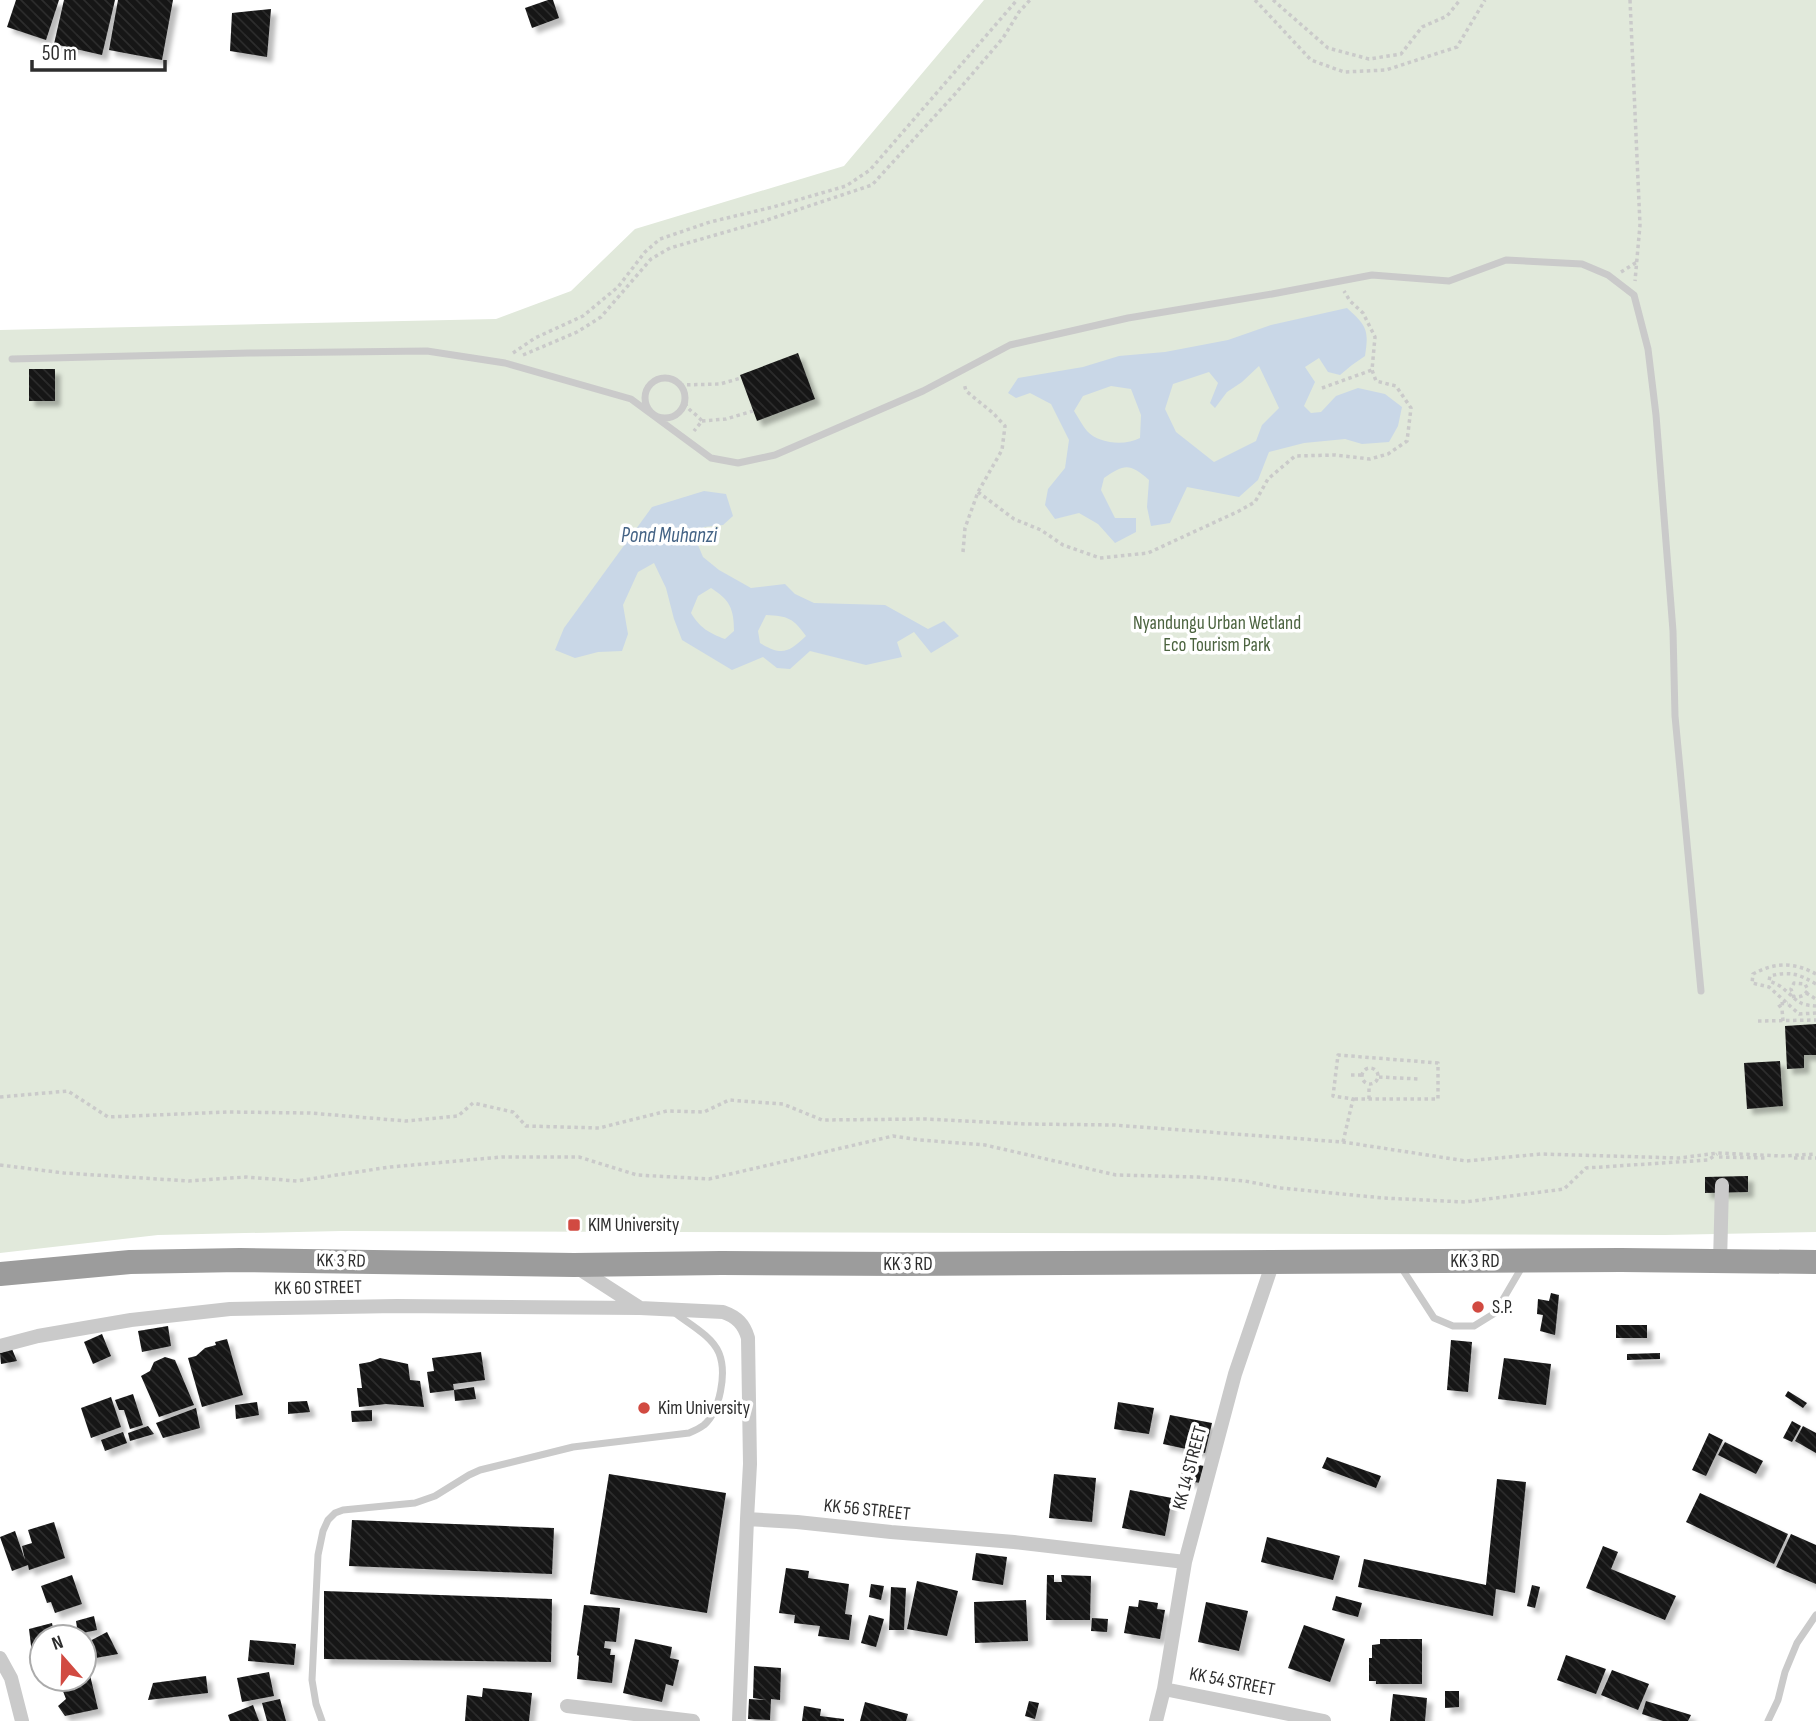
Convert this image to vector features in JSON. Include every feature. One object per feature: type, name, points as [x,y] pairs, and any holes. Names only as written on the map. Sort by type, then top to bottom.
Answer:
[{"type":"highway","name":"KK 3 RD","points":[[0,1275],[130,1262],[240,1259],[574,1265],[1526,1260],[1816,1262]]},
{"type":"street","points":[[1720,1262],[1722,1185]]},
{"type":"street","name":"KK 14 STREET","points":[[1164,1689],[1185,1562],[1235,1374],[1273,1262]]},
{"type":"street","points":[[574,1265],[640,1308]]},
{"type":"street","name":"KK 60 STREET","points":[[0,1346],[38,1336],[131,1320],[230,1310],[397,1306],[640,1308],[723,1312],[734,1316],[744,1326],[748,1338],[750,1464],[747,1519]]},
{"type":"street","points":[[739,1721],[747,1519]]},
{"type":"street","name":"KK 56 STREET","points":[[747,1519],[1014,1542],[1185,1562]]},
{"type":"street","points":[[0,1658],[11,1678],[22,1721]]},
{"type":"street","name":"KK 54 STREET","points":[[1156,1721],[1164,1689],[1324,1721]]},
{"type":"street","points":[[567,1706],[693,1721]]},
{"type":"lane","points":[[12,359],[427,351],[505,363],[631,399],[711,458],[738,463],[775,455],[923,391],[1010,345],[1128,318],[1372,275],[1449,281],[1506,260],[1582,264],[1608,275],[1634,295],[1648,349],[1656,415],[1673,631],[1675,716],[1702,991]]},
{"type":"lane","points":[[661,379],[668,379],[680,385],[685,403],[682,409],[672,417],[654,415],[646,405],[646,392],[650,386],[661,379]]},
{"type":"lane","points":[[1396,1261],[1434,1318],[1453,1326],[1474,1326],[1495,1313],[1526,1260]]},
{"type":"lane","points":[[322,1721],[312,1680],[318,1556],[328,1520],[343,1510],[425,1500],[480,1470],[573,1447],[689,1433],[705,1424],[717,1405],[722,1386],[719,1352],[709,1340],[672,1310]]},
{"type":"lane","points":[[1768,1721],[1797,1643],[1816,1615]]},
{"type":"path","points":[[505,363],[515,350],[583,316],[618,287],[645,252],[660,239],[710,222],[846,186],[870,170],[1017,0]]},
{"type":"path","points":[[505,363],[577,332],[601,317],[650,259],[670,248],[764,221],[872,185],[1003,38],[1030,0]]},
{"type":"path","points":[[1255,0],[1311,60],[1344,72],[1386,70],[1457,47],[1485,0]]},
{"type":"path","points":[[1273,0],[1328,48],[1369,59],[1401,54],[1422,27],[1447,16],[1460,0]]},
{"type":"path","points":[[1630,0],[1640,225],[1634,295]]},
{"type":"path","points":[[978,492],[1014,519],[1041,530],[1063,545],[1100,558],[1148,553],[1239,511],[1255,502],[1268,479],[1295,456],[1335,455],[1370,459],[1388,454],[1407,441],[1411,408],[1396,386],[1376,380],[1372,370],[1374,337],[1363,313],[1350,301],[1337,282]]},
{"type":"path","points":[[1322,388],[1372,370]]},
{"type":"path","points":[[961,371],[966,391],[1005,426],[1002,450],[978,492],[965,528],[963,552]]},
{"type":"path","points":[[680,385],[720,384],[741,378]]},
{"type":"path","points":[[685,403],[702,421]]},
{"type":"path","points":[[683,437],[696,429],[702,421],[726,419],[753,411]]},
{"type":"path","points":[[1816,974],[1805,968],[1768,966],[1754,974],[1752,983],[1769,986],[1799,1014],[1816,1013]]},
{"type":"path","points":[[1816,984],[1801,975],[1783,973],[1770,976],[1769,981],[1784,988],[1805,1006],[1816,1006]]},
{"type":"path","points":[[1783,1021],[1782,1009],[1778,1003],[1788,1003],[1806,993],[1808,990],[1804,984],[1794,983],[1791,989],[1794,998]]},
{"type":"path","points":[[1806,993],[1816,999]]},
{"type":"path","points":[[1758,1021],[1816,1020]]},
{"type":"path","points":[[1338,1055],[1371,1057],[1438,1063],[1437,1099],[1353,1099],[1333,1096],[1338,1055]]},
{"type":"path","points":[[1371,1057],[1371,1068]]},
{"type":"path","points":[[1362,1075],[1371,1068]]},
{"type":"path","points":[[1371,1068],[1376,1070],[1379,1077]]},
{"type":"path","points":[[1351,1075],[1362,1075]]},
{"type":"path","points":[[1362,1075],[1364,1082],[1369,1085],[1374,1084],[1379,1077]]},
{"type":"path","points":[[1379,1077],[1418,1079]]},
{"type":"path","points":[[1369,1085],[1369,1099]]},
{"type":"path","points":[[0,1097],[68,1091],[108,1117],[227,1112],[310,1113],[406,1121],[458,1116],[473,1103],[513,1112],[526,1126],[599,1128],[667,1111],[704,1112],[729,1100],[783,1104],[822,1120],[925,1119],[1114,1125],[1343,1143],[1466,1161],[1541,1154],[1679,1158],[1719,1155],[1816,1156]]},
{"type":"path","points":[[1343,1143],[1353,1099]]},
{"type":"path","points":[[0,1166],[64,1174],[189,1181],[246,1177],[297,1181],[390,1167],[502,1157],[579,1157],[637,1175],[709,1179],[893,1136],[985,1145],[1116,1175],[1197,1177],[1383,1198],[1465,1202],[1564,1189],[1586,1168],[1708,1160],[1719,1155]]},
{"type":"green space","name":"Nyandungu Urban Wetland Eco Tourism Park","points":[[984,0],[1816,0],[1816,1232],[1664,1235],[341,1231],[158,1235],[0,1253],[0,330],[496,319],[571,291],[635,229],[844,166]]},
{"type":"water","points":[[1347,308],[1354,314],[1365,329],[1365,356],[1340,375],[1328,372],[1319,358],[1305,367],[1315,382],[1304,406],[1311,413],[1321,412],[1336,396],[1358,388],[1385,394],[1402,407],[1398,426],[1389,442],[1362,444],[1345,439],[1304,443],[1269,452],[1258,480],[1239,497],[1187,487],[1170,523],[1151,526],[1147,507],[1149,480],[1132,468],[1122,468],[1104,478],[1101,490],[1115,518],[1136,518],[1136,532],[1115,543],[1098,524],[1079,513],[1055,519],[1045,505],[1048,489],[1065,468],[1069,440],[1051,404],[1030,393],[1016,398],[1008,393],[1018,378],[1083,367],[1119,356],[1165,352],[1228,340],[1271,325]],"holes":[[[1259,366],[1279,408],[1262,425],[1256,441],[1214,462],[1176,432],[1165,409],[1173,384],[1209,372],[1218,383],[1210,403],[1215,408],[1227,392]],[[1111,386],[1131,389],[1141,415],[1140,438],[1134,441],[1120,443],[1098,439],[1087,431],[1074,411],[1083,396]]]},
{"type":"water","name":"Pond Muhanzi","points":[[704,491],[726,494],[733,516],[723,525],[704,527],[698,545],[703,557],[719,570],[751,588],[785,584],[795,594],[814,603],[885,605],[928,629],[944,621],[959,636],[931,653],[914,632],[897,642],[902,657],[866,665],[810,651],[790,669],[777,668],[763,657],[732,670],[682,640],[666,588],[654,563],[638,572],[623,605],[628,634],[622,651],[598,652],[575,658],[555,650],[564,628],[652,507]],"holes":[[[711,588],[727,601],[732,611],[734,631],[725,639],[705,629],[691,613],[698,596]],[[766,615],[789,619],[806,636],[784,651],[774,650],[760,643],[758,631]]]},
{"type":"building","points":[[16,0],[59,0],[46,40],[7,27]]},
{"type":"building","points":[[64,0],[115,0],[102,55],[54,44]]},
{"type":"building","points":[[118,0],[173,0],[162,60],[109,50]]},
{"type":"building","points":[[553,0],[559,18],[532,28],[525,8]]},
{"type":"building","points":[[271,9],[267,57],[230,51],[232,13]]},
{"type":"building","points":[[798,353],[815,399],[757,421],[740,375]]},
{"type":"building","points":[[29,369],[55,369],[55,401],[29,401]]},
{"type":"building","points":[[1816,1024],[1816,1055],[1804,1055],[1804,1068],[1787,1069],[1785,1026]]},
{"type":"building","points":[[1780,1061],[1783,1106],[1747,1109],[1744,1063]]},
{"type":"building","points":[[1748,1176],[1748,1192],[1705,1193],[1705,1177]]},
{"type":"building","points":[[1551,1293],[1559,1295],[1555,1335],[1540,1331],[1543,1315],[1537,1314],[1538,1299],[1549,1301]]},
{"type":"building","points":[[1616,1325],[1647,1325],[1647,1338],[1616,1338]]},
{"type":"building","points":[[168,1326],[171,1346],[142,1352],[138,1331]]},
{"type":"building","points":[[102,1334],[111,1356],[93,1364],[84,1342]]},
{"type":"building","points":[[227,1339],[243,1395],[202,1407],[188,1358],[216,1345],[215,1342]]},
{"type":"building","points":[[1451,1340],[1472,1342],[1468,1392],[1447,1390]]},
{"type":"building","points":[[12,1349],[17,1361],[1,1364],[0,1353]]},
{"type":"building","points":[[481,1352],[485,1380],[453,1384],[454,1390],[430,1393],[427,1372],[434,1371],[432,1358]]},
{"type":"building","points":[[1660,1353],[1660,1359],[1627,1360],[1627,1354]]},
{"type":"building","points":[[165,1357],[175,1360],[194,1405],[159,1417],[141,1376],[150,1371],[154,1362]]},
{"type":"building","points":[[380,1358],[408,1364],[410,1380],[420,1381],[424,1407],[386,1404],[359,1407],[357,1388],[362,1388],[359,1364]]},
{"type":"building","points":[[1504,1358],[1551,1364],[1546,1405],[1498,1399]]},
{"type":"building","points":[[474,1387],[476,1399],[455,1401],[454,1390]]},
{"type":"building","points":[[1788,1391],[1807,1403],[1803,1408],[1785,1396]]},
{"type":"building","points":[[133,1394],[143,1425],[130,1429],[124,1410],[119,1410],[115,1400]]},
{"type":"building","points":[[111,1397],[121,1427],[91,1438],[81,1408]]},
{"type":"building","points":[[307,1401],[310,1412],[288,1414],[288,1402]]},
{"type":"building","points":[[257,1402],[259,1415],[236,1419],[235,1405]]},
{"type":"building","points":[[1118,1402],[1154,1408],[1149,1434],[1114,1429]]},
{"type":"building","points":[[196,1408],[200,1428],[163,1438],[156,1423]]},
{"type":"building","points":[[372,1410],[372,1421],[352,1422],[351,1411]]},
{"type":"building","points":[[1170,1415],[1212,1423],[1205,1453],[1163,1444]]},
{"type":"building","points":[[1792,1421],[1801,1426],[1792,1442],[1783,1438]]},
{"type":"building","points":[[148,1426],[154,1434],[130,1441],[128,1433]]},
{"type":"building","points":[[1803,1426],[1816,1433],[1816,1453],[1795,1441]]},
{"type":"building","points":[[123,1432],[127,1443],[105,1451],[101,1440]]},
{"type":"building","points":[[1709,1433],[1723,1440],[1706,1476],[1692,1470]]},
{"type":"building","points":[[1725,1442],[1763,1461],[1756,1474],[1718,1455]]},
{"type":"building","points":[[1327,1457],[1381,1476],[1376,1488],[1322,1468]]},
{"type":"building","points":[[1183,1462],[1204,1466],[1201,1483],[1180,1480]]},
{"type":"building","points":[[609,1474],[726,1493],[707,1613],[590,1594]]},
{"type":"building","points":[[1054,1474],[1096,1478],[1092,1522],[1049,1518]]},
{"type":"building","points":[[1497,1479],[1526,1482],[1515,1593],[1496,1589],[1493,1616],[1358,1587],[1364,1559],[1486,1585]]},
{"type":"building","points":[[1130,1490],[1172,1498],[1165,1536],[1122,1528]]},
{"type":"building","points":[[1700,1493],[1788,1534],[1774,1564],[1686,1522]]},
{"type":"building","points":[[352,1520],[554,1528],[552,1574],[349,1566]]},
{"type":"building","points":[[54,1522],[65,1558],[29,1570],[28,1565],[12,1571],[0,1537],[15,1531],[25,1560],[22,1546],[32,1543],[28,1530]]},
{"type":"building","points":[[1791,1534],[1816,1545],[1816,1584],[1776,1567]]},
{"type":"building","points":[[1267,1537],[1340,1556],[1333,1580],[1261,1562]]},
{"type":"building","points":[[1603,1546],[1618,1552],[1611,1569],[1676,1596],[1665,1620],[1586,1588]]},
{"type":"building","points":[[976,1553],[1007,1557],[1003,1585],[972,1580]]},
{"type":"building","points":[[786,1568],[809,1571],[808,1578],[849,1584],[845,1614],[852,1615],[849,1640],[818,1636],[820,1626],[794,1623],[795,1615],[779,1613]]},
{"type":"building","points":[[72,1575],[82,1604],[55,1613],[51,1602],[47,1603],[41,1586]]},
{"type":"building","points":[[1047,1575],[1054,1575],[1054,1582],[1062,1582],[1061,1575],[1091,1576],[1090,1620],[1046,1620]]},
{"type":"building","points":[[917,1581],[958,1591],[947,1636],[907,1629]]},
{"type":"building","points":[[871,1584],[884,1586],[881,1600],[869,1597]]},
{"type":"building","points":[[1532,1585],[1540,1587],[1535,1608],[1527,1606]]},
{"type":"building","points":[[891,1587],[906,1588],[904,1630],[889,1630]]},
{"type":"building","points":[[324,1591],[552,1599],[551,1662],[324,1659]]},
{"type":"building","points":[[1336,1596],[1362,1603],[1358,1617],[1332,1610]]},
{"type":"building","points":[[1026,1600],[1028,1641],[975,1643],[974,1602]]},
{"type":"building","points":[[1139,1600],[1158,1603],[1157,1609],[1165,1610],[1160,1639],[1124,1633],[1129,1606],[1138,1607]]},
{"type":"building","points":[[1206,1602],[1248,1611],[1239,1651],[1198,1642]]},
{"type":"building","points":[[584,1605],[620,1608],[616,1642],[605,1641],[604,1648],[611,1649],[610,1655],[615,1655],[612,1683],[577,1679],[577,1655]]},
{"type":"building","points":[[869,1615],[884,1619],[876,1647],[861,1643]]},
{"type":"building","points":[[94,1616],[96,1623],[76,1623]]},
{"type":"building","points":[[1092,1618],[1108,1619],[1107,1632],[1091,1631]]},
{"type":"building","points":[[1304,1625],[1345,1639],[1330,1682],[1288,1668]]},
{"type":"building","points":[[107,1632],[118,1654],[98,1658],[98,1637]]},
{"type":"building","points":[[635,1639],[672,1647],[670,1658],[679,1660],[673,1686],[666,1684],[662,1702],[623,1693]]},
{"type":"building","points":[[1380,1639],[1422,1639],[1422,1684],[1376,1684],[1376,1681],[1369,1681],[1372,1645],[1380,1644]]},
{"type":"building","points":[[250,1640],[296,1644],[294,1665],[248,1661]]},
{"type":"building","points":[[1566,1655],[1606,1669],[1596,1694],[1557,1680]]},
{"type":"building","points":[[754,1666],[781,1668],[780,1700],[771,1699],[770,1720],[748,1719],[749,1699],[766,1700],[753,1698]]},
{"type":"building","points":[[1612,1670],[1649,1684],[1638,1710],[1601,1695]]},
{"type":"building","points":[[269,1672],[274,1696],[242,1702],[237,1678]]},
{"type":"building","points":[[206,1676],[208,1693],[148,1700],[153,1683]]},
{"type":"building","points":[[483,1688],[532,1693],[529,1721],[465,1721],[467,1695],[482,1697]]},
{"type":"building","points":[[1445,1691],[1459,1691],[1459,1707],[1445,1708]]},
{"type":"building","points":[[64,1693],[94,1693],[98,1709],[65,1716],[58,1706],[66,1699]]},
{"type":"building","points":[[1393,1694],[1427,1698],[1425,1721],[1390,1721]]},
{"type":"building","points":[[280,1699],[286,1721],[267,1721],[262,1703]]},
{"type":"building","points":[[1029,1701],[1039,1703],[1035,1719],[1025,1716]]},
{"type":"building","points":[[1646,1701],[1691,1715],[1688,1721],[1663,1721],[1642,1714]]},
{"type":"building","points":[[865,1702],[908,1714],[906,1721],[860,1721]]},
{"type":"building","points":[[253,1705],[259,1721],[230,1721],[228,1715]]},
{"type":"building","points":[[804,1706],[821,1709],[820,1716],[844,1721],[802,1721]]},
{"type":"place","name":"KIM University","points":[[574,1225]]},
{"type":"place","name":"S.P.","points":[[1478,1307]]},
{"type":"place","name":"Kim University","points":[[644,1408]]}]
